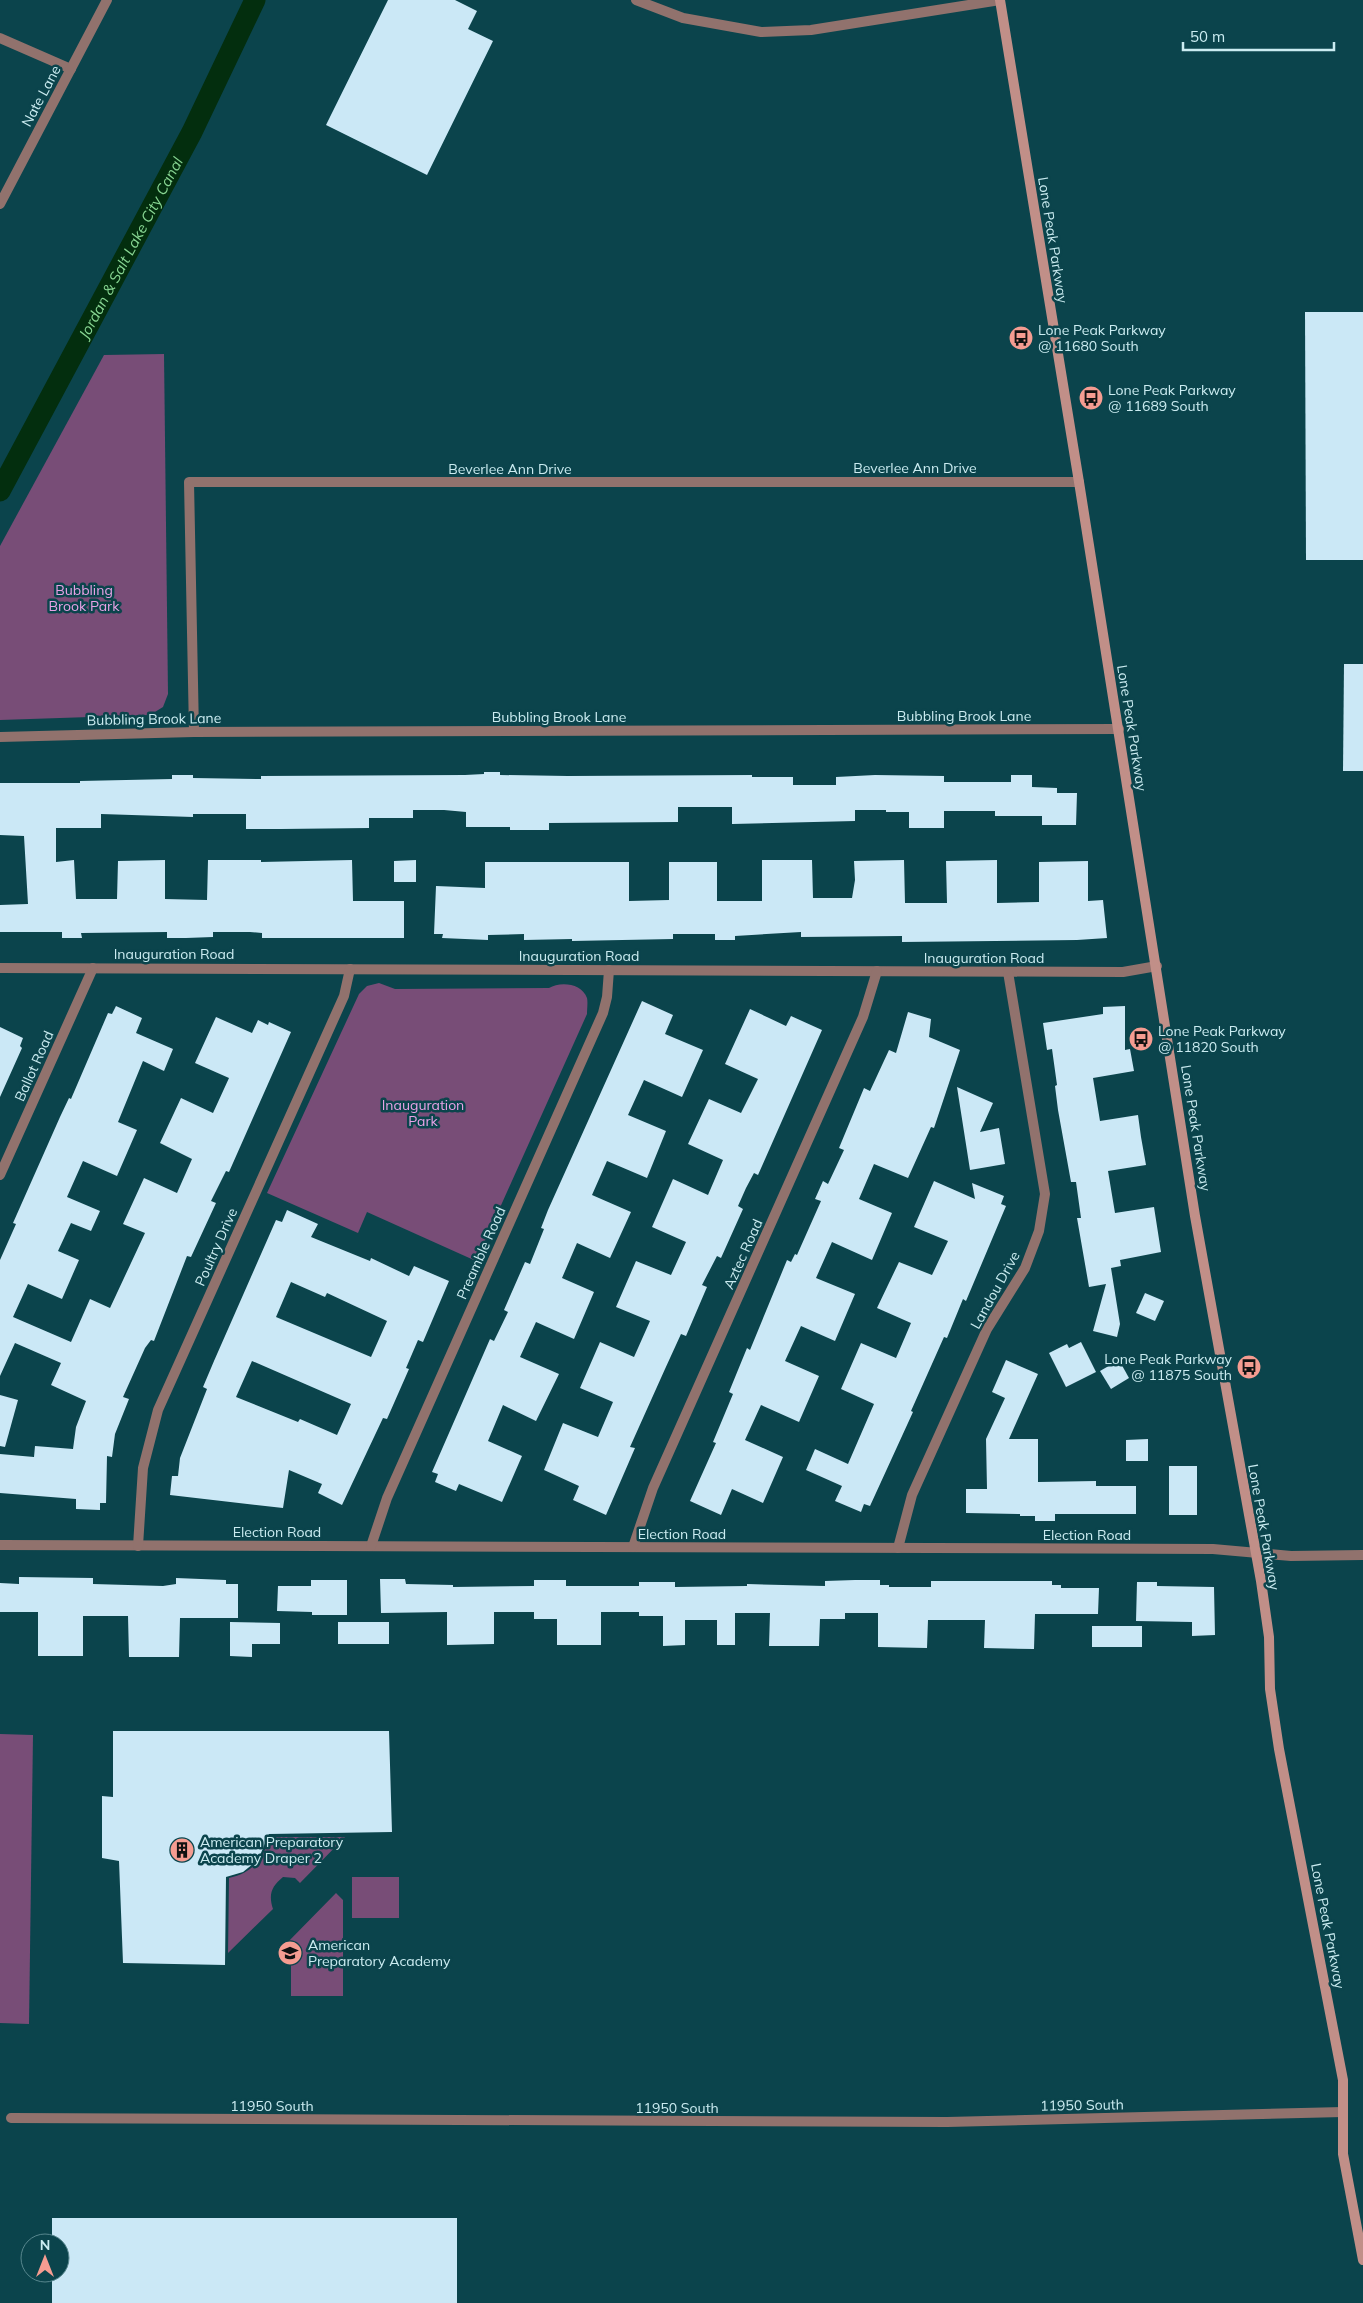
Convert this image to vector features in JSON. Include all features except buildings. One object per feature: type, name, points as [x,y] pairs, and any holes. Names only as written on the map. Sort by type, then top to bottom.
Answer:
[{"type":"main road","name":"Lone Peak Parkway","points":[[1000,0],[1080,482],[1195,1216],[1269,1637],[1270,1689],[1279,1749],[1343,2080],[1343,2154],[1363,2260]]},
{"type":"street","name":"Nate Lane","points":[[0,204],[107,0]]},
{"type":"street","points":[[636,0],[683,18],[761,32],[811,30],[1000,0]]},
{"type":"street","points":[[0,38],[71,69]]},
{"type":"street","name":"Beverlee Ann Drive","points":[[194,732],[190,482],[1080,482]]},
{"type":"street","name":"Bubbling Brook Lane","points":[[0,737],[194,732],[1119,729]]},
{"type":"street","name":"Inauguration Road","points":[[0,968],[1123,972],[1157,966]]},
{"type":"street","name":"Ballot Road","points":[[0,1175],[93,968]]},
{"type":"street","name":"Poultry Drive","points":[[138,1546],[143,1468],[149,1438],[158,1410],[344,996],[350,969]]},
{"type":"street","name":"Preamble Road","points":[[371,1546],[387,1498],[603,1013],[607,997],[609,970]]},
{"type":"street","name":"Aztec Road","points":[[633,1547],[653,1488],[863,1018],[877,971]]},
{"type":"street","name":"Landou Drive","points":[[898,1548],[912,1495],[987,1329],[1025,1268],[1039,1232],[1045,1194],[1008,972]]},
{"type":"street","name":"Election Road","points":[[0,1545],[1213,1549],[1291,1556],[1363,1555]]},
{"type":"street","name":"11950 South","points":[[11,2118],[948,2122],[1343,2112]]},
{"type":"green space","name":"Bubbling Brook Park","points":[[164,354],[168,694],[163,707],[150,715],[0,720],[0,546],[104,355]]},
{"type":"green space","name":"Inauguration Park","points":[[379,983],[395,989],[549,988],[565,984],[576,986],[587,998],[587,1014],[476,1261],[367,1212],[358,1233],[267,1193],[359,994],[367,986]]},
{"type":"green space","points":[[0,1734],[33,1735],[29,2024],[0,2023]]},
{"type":"green space","points":[[271,1837],[345,1837],[300,1883],[295,1878],[283,1877],[279,1880],[271,1895],[273,1909],[228,1953],[229,1878],[245,1872],[256,1864]]},
{"type":"green space","points":[[352,1877],[399,1877],[399,1918],[352,1918]]},
{"type":"green space","points":[[336,1893],[343,1900],[343,1996],[291,1996],[291,1951],[285,1945]]},
{"type":"waterway","name":"Jordan & Salt Lake City Canal","points":[[0,491],[192,132],[255,0]]},
{"type":"place","name":"Lone Peak Parkway @ 11680 South","points":[[1021,338]]},
{"type":"place","name":"Lone Peak Parkway @ 11689 South","points":[[1091,398]]},
{"type":"place","name":"Lone Peak Parkway @ 11820 South","points":[[1141,1039]]},
{"type":"place","name":"Lone Peak Parkway @ 11875 South","points":[[1249,1367]]},
{"type":"place","name":"American Preparatory Academy Draper 2","points":[[182,1850]]},
{"type":"place","name":"American Preparatory Academy","points":[[290,1953]]}]
